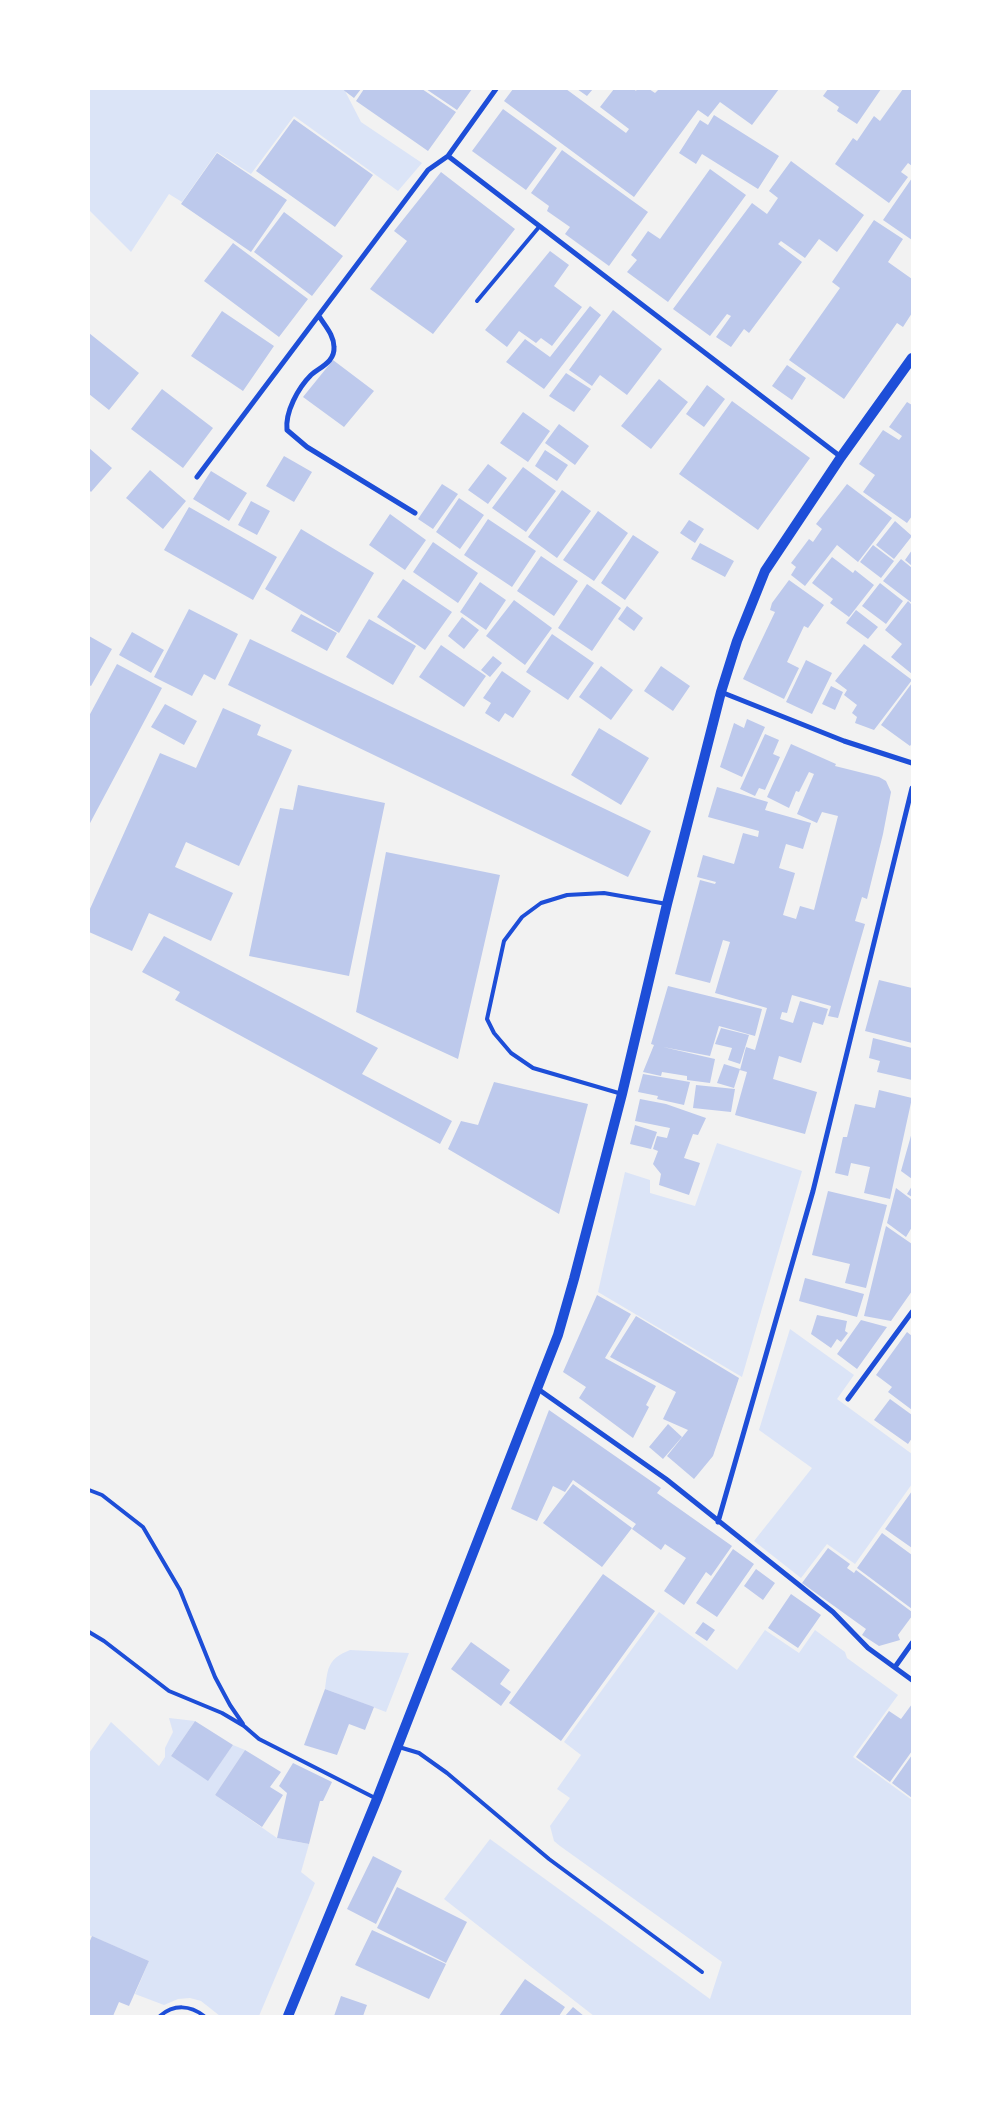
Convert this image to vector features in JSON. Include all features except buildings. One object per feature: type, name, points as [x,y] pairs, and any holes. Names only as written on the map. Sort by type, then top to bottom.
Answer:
[{"type":"main road","points":[[288,2016],[538,1389],[568,1302],[622,1094],[667,904],[721,692],[737,641],[765,571],[841,457],[912,358]]},
{"type":"street","points":[[198,477],[428,170],[448,156],[496,89]]},
{"type":"street","points":[[448,156],[841,457]]},
{"type":"street","points":[[319,316],[332,335],[334,348],[332,357],[325,366],[311,375],[302,387],[291,406],[286,422],[287,430],[307,447],[415,512]]},
{"type":"street","points":[[721,692],[844,741],[912,763]]},
{"type":"street","points":[[718,1522],[813,1192],[912,788]]},
{"type":"street","points":[[848,1399],[912,1312]]},
{"type":"street","points":[[538,1389],[638,1458],[833,1612],[868,1648],[912,1680]]},
{"type":"street","points":[[895,1667],[912,1643]]},
{"type":"lane","points":[[477,301],[539,227]]},
{"type":"lane","points":[[622,1094],[533,1068],[511,1053],[494,1034],[487,1019],[504,942],[522,917],[541,903],[567,894],[604,893],[667,904]]},
{"type":"lane","points":[[89,1490],[102,1494],[143,1527],[180,1590],[214,1677],[244,1726]]},
{"type":"lane","points":[[89,1632],[104,1641],[168,1691],[222,1714],[244,1726],[259,1739],[376,1799]]},
{"type":"lane","points":[[397,1746],[420,1753],[485,1804],[549,1859],[702,1972]]},
{"type":"lane","points":[[160,2016],[173,2008],[188,2007],[204,2016]]},
{"type":"shaded area","points":[[89,89],[341,89],[345,91],[361,122],[422,163],[398,191],[294,116],[251,174],[217,152],[182,202],[169,194],[131,252],[89,210]]},
{"type":"shaded area","points":[[717,1143],[802,1171],[742,1377],[598,1292],[625,1172],[650,1180],[650,1193],[695,1206]]},
{"type":"shaded area","points":[[790,1329],[854,1375],[837,1399],[912,1454],[912,1484],[855,1564],[827,1544],[801,1578],[754,1541],[812,1468],[759,1430]]},
{"type":"shaded area","points":[[659,1612],[737,1670],[765,1630],[799,1653],[815,1630],[845,1652],[847,1658],[898,1695],[853,1757],[912,1800],[912,2016],[594,2016],[444,1899],[490,1839],[710,1999],[722,1962],[560,1846],[554,1841],[550,1826],[570,1798],[557,1789],[581,1755],[564,1742]]},
{"type":"shaded area","points":[[350,1650],[409,1653],[386,1712],[325,1689],[328,1669],[333,1660]]},
{"type":"shaded area","points":[[169,1718],[195,1721],[171,1756],[208,1780],[233,1745],[245,1750],[215,1795],[277,1838],[309,1844],[301,1872],[315,1883],[259,2016],[220,2016],[201,2001],[190,1998],[178,1999],[164,2005],[135,1994],[149,1961],[89,1935],[89,1753],[111,1722],[159,1766],[165,1757],[165,1748],[173,1732]]}]
